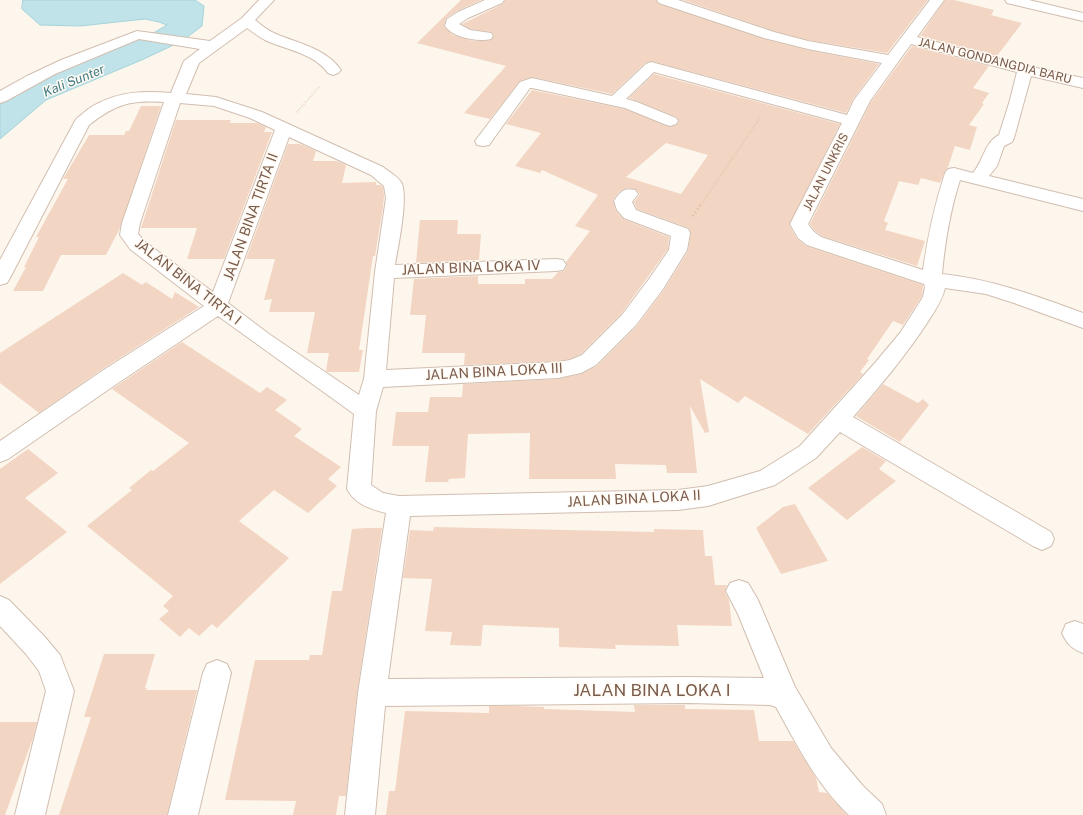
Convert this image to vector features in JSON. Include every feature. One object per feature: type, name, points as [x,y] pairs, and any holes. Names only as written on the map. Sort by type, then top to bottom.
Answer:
[{"type":"street","points":[[174,98],[179,92],[192,61],[247,21],[267,0]]},
{"type":"street","points":[[486,36],[468,34],[452,26],[452,22],[462,15],[497,0]]},
{"type":"street","points":[[664,0],[769,35],[808,45],[891,60]]},
{"type":"street","points":[[1012,0],[1083,16]]},
{"type":"street","name":"JALAN UNKRIS","points":[[929,3],[908,39],[862,100],[799,224],[805,235],[814,241],[932,280]]},
{"type":"street","points":[[247,21],[273,38],[319,57],[333,70]]},
{"type":"street","points":[[0,98],[18,86],[72,59],[136,35],[144,34],[211,46]]},
{"type":"street","name":"JALAN GONDANGDIA BARU","points":[[908,39],[1025,70],[1083,83]]},
{"type":"street","points":[[615,101],[651,67],[852,121]]},
{"type":"street","points":[[1025,70],[1018,100],[1006,138],[997,143],[988,166],[977,178],[1083,205]]},
{"type":"street","points":[[483,141],[525,85],[532,83],[631,105],[670,121]]},
{"type":"street","name":"JALAN BINA LOKA II","points":[[0,278],[82,122],[102,107],[130,97],[145,96],[216,102],[256,114],[377,171],[393,184],[395,198],[385,272],[375,378],[365,411],[359,489],[367,497],[379,502],[399,506],[678,500],[708,496],[767,478],[808,452],[882,370],[908,338],[933,298],[935,287],[932,280],[943,206],[954,173],[977,178]]},
{"type":"street","name":"JALAN BINA TIRTA I","points":[[174,98],[131,223],[129,235],[137,245],[217,307],[365,411]]},
{"type":"street","name":"JALAN BINA TIRTA II","points":[[217,307],[284,128]]},
{"type":"street","points":[[629,194],[624,201],[626,210],[630,214],[682,233]]},
{"type":"street","name":"JALAN BINA LOKA III","points":[[375,378],[558,370],[574,367],[589,360],[629,320],[643,303],[678,250],[682,233]]},
{"type":"street","name":"JALAN BINA LOKA IV","points":[[385,272],[556,264]]},
{"type":"street","points":[[932,280],[963,283],[987,288],[1021,298],[1083,321]]},
{"type":"street","points":[[0,453],[110,377],[217,307]]},
{"type":"street","points":[[837,419],[1042,539]]},
{"type":"street","points":[[360,815],[372,693],[399,506]]},
{"type":"street","points":[[739,591],[749,608],[785,696],[821,758],[852,797],[871,815]]},
{"type":"street","points":[[0,608],[35,645],[50,664],[60,691],[30,815]]},
{"type":"street","points":[[183,815],[217,673]]},
{"type":"street","name":"JALAN BINA LOKA I","points":[[372,693],[688,690],[770,692],[785,696]]},
{"type":"path","points":[[284,128],[333,70]]},
{"type":"path","points":[[682,233],[772,99]]},
{"type":"water","name":"Kali Sunter","points":[[23,0],[195,0],[204,6],[202,26],[182,41],[144,59],[46,100],[0,139],[0,98],[72,59],[150,35],[167,25],[145,19],[80,26],[40,25],[22,9]]},
{"type":"building","points":[[461,0],[481,0],[446,18],[444,27],[453,35],[473,41],[491,40],[494,35],[491,32],[470,29],[462,24],[503,4],[505,0],[656,0],[659,4],[764,39],[808,50],[879,64],[853,99],[846,113],[651,61],[645,63],[612,94],[532,77],[520,81],[490,119],[464,113],[506,66],[417,43]]},
{"type":"building","points":[[683,0],[928,0],[887,53],[808,40],[774,31]]},
{"type":"building","points":[[945,0],[954,0],[994,10],[991,15],[1022,23],[997,56],[920,36]]},
{"type":"building","points":[[912,46],[989,66],[973,88],[989,93],[982,103],[984,104],[969,125],[977,127],[970,150],[955,146],[948,167],[940,183],[921,178],[918,185],[899,181],[884,221],[888,223],[885,230],[925,241],[917,266],[822,236],[814,230],[810,224],[871,102]]},
{"type":"building","points":[[654,74],[840,124],[789,225],[797,239],[806,246],[923,285],[922,296],[903,325],[893,321],[867,359],[869,360],[860,372],[863,374],[808,434],[745,396],[738,403],[700,379],[709,432],[705,433],[690,406],[697,473],[667,473],[666,465],[615,464],[616,479],[529,479],[530,433],[468,434],[465,478],[449,479],[448,482],[425,482],[429,446],[392,446],[396,412],[428,412],[430,397],[462,397],[463,384],[558,379],[581,374],[597,366],[637,326],[664,290],[688,251],[691,233],[689,228],[637,209],[634,202],[640,194],[635,189],[628,188],[619,192],[613,200],[616,211],[623,219],[669,237],[668,249],[621,314],[581,354],[570,359],[558,361],[464,365],[465,353],[422,353],[426,315],[410,315],[414,279],[478,276],[478,284],[525,284],[525,279],[552,279],[558,272],[564,271],[567,266],[566,262],[590,231],[575,226],[598,195],[542,170],[540,173],[515,166],[541,133],[506,124],[532,90],[625,109],[670,127],[679,122],[677,117],[629,98]],"holes":[[[666,143],[708,155],[681,194],[626,177]]]},
{"type":"building","points":[[141,106],[161,106],[120,228],[106,255],[61,255],[43,291],[13,291],[26,267],[24,267],[39,237],[36,237],[68,179],[63,179],[89,135],[124,135],[126,131],[129,131]]},
{"type":"building","points":[[176,120],[231,120],[230,123],[257,123],[266,127],[264,132],[272,132],[224,259],[187,259],[197,228],[141,228]]},
{"type":"building","points":[[288,144],[300,144],[316,151],[313,161],[337,161],[346,165],[342,183],[376,182],[376,185],[383,187],[383,207],[375,256],[373,256],[359,350],[363,350],[359,372],[327,372],[329,353],[307,353],[315,312],[269,312],[272,299],[264,300],[275,259],[246,259]]},
{"type":"building","points":[[420,220],[458,220],[457,234],[481,234],[479,260],[416,263]]},
{"type":"building","points":[[123,273],[142,285],[146,282],[172,299],[175,292],[199,307],[101,370],[39,413],[0,383],[0,353]]},
{"type":"building","points":[[182,342],[260,393],[267,387],[287,400],[275,410],[302,429],[294,436],[341,467],[328,479],[337,486],[308,513],[274,490],[239,521],[289,558],[217,628],[212,624],[199,636],[189,628],[180,637],[159,619],[169,611],[163,606],[173,596],[87,526],[132,490],[129,488],[151,470],[153,471],[189,443],[112,389]]},
{"type":"building","points":[[883,384],[918,403],[923,399],[929,405],[900,442],[856,416]]},
{"type":"building","points":[[862,447],[886,461],[879,469],[896,481],[847,520],[808,488]]},
{"type":"building","points":[[28,449],[58,473],[25,498],[67,532],[0,584],[0,469]]},
{"type":"building","points":[[795,504],[828,561],[781,574],[756,528],[783,507]]},
{"type":"building","points":[[434,527],[654,532],[654,529],[703,530],[705,556],[712,556],[715,585],[727,585],[725,592],[729,600],[732,626],[677,625],[679,646],[615,645],[616,649],[559,647],[559,628],[483,625],[481,646],[450,645],[452,632],[425,631],[432,579],[403,578],[410,530],[433,531]]},
{"type":"building","points":[[382,528],[357,693],[346,796],[339,796],[336,815],[293,815],[296,801],[225,800],[255,660],[309,660],[310,655],[322,655],[332,591],[342,591],[352,529]]},
{"type":"building","points":[[104,654],[155,654],[145,688],[147,688],[146,690],[197,690],[167,815],[59,815],[91,717],[84,717]]},
{"type":"building","points":[[634,705],[685,705],[685,709],[754,710],[759,741],[793,741],[816,778],[819,792],[827,793],[847,815],[386,815],[389,791],[395,791],[405,711],[489,713],[489,706],[514,706],[544,707],[544,709],[635,712]]},
{"type":"building","points":[[0,722],[37,722],[33,738],[5,815],[0,815]]}]
